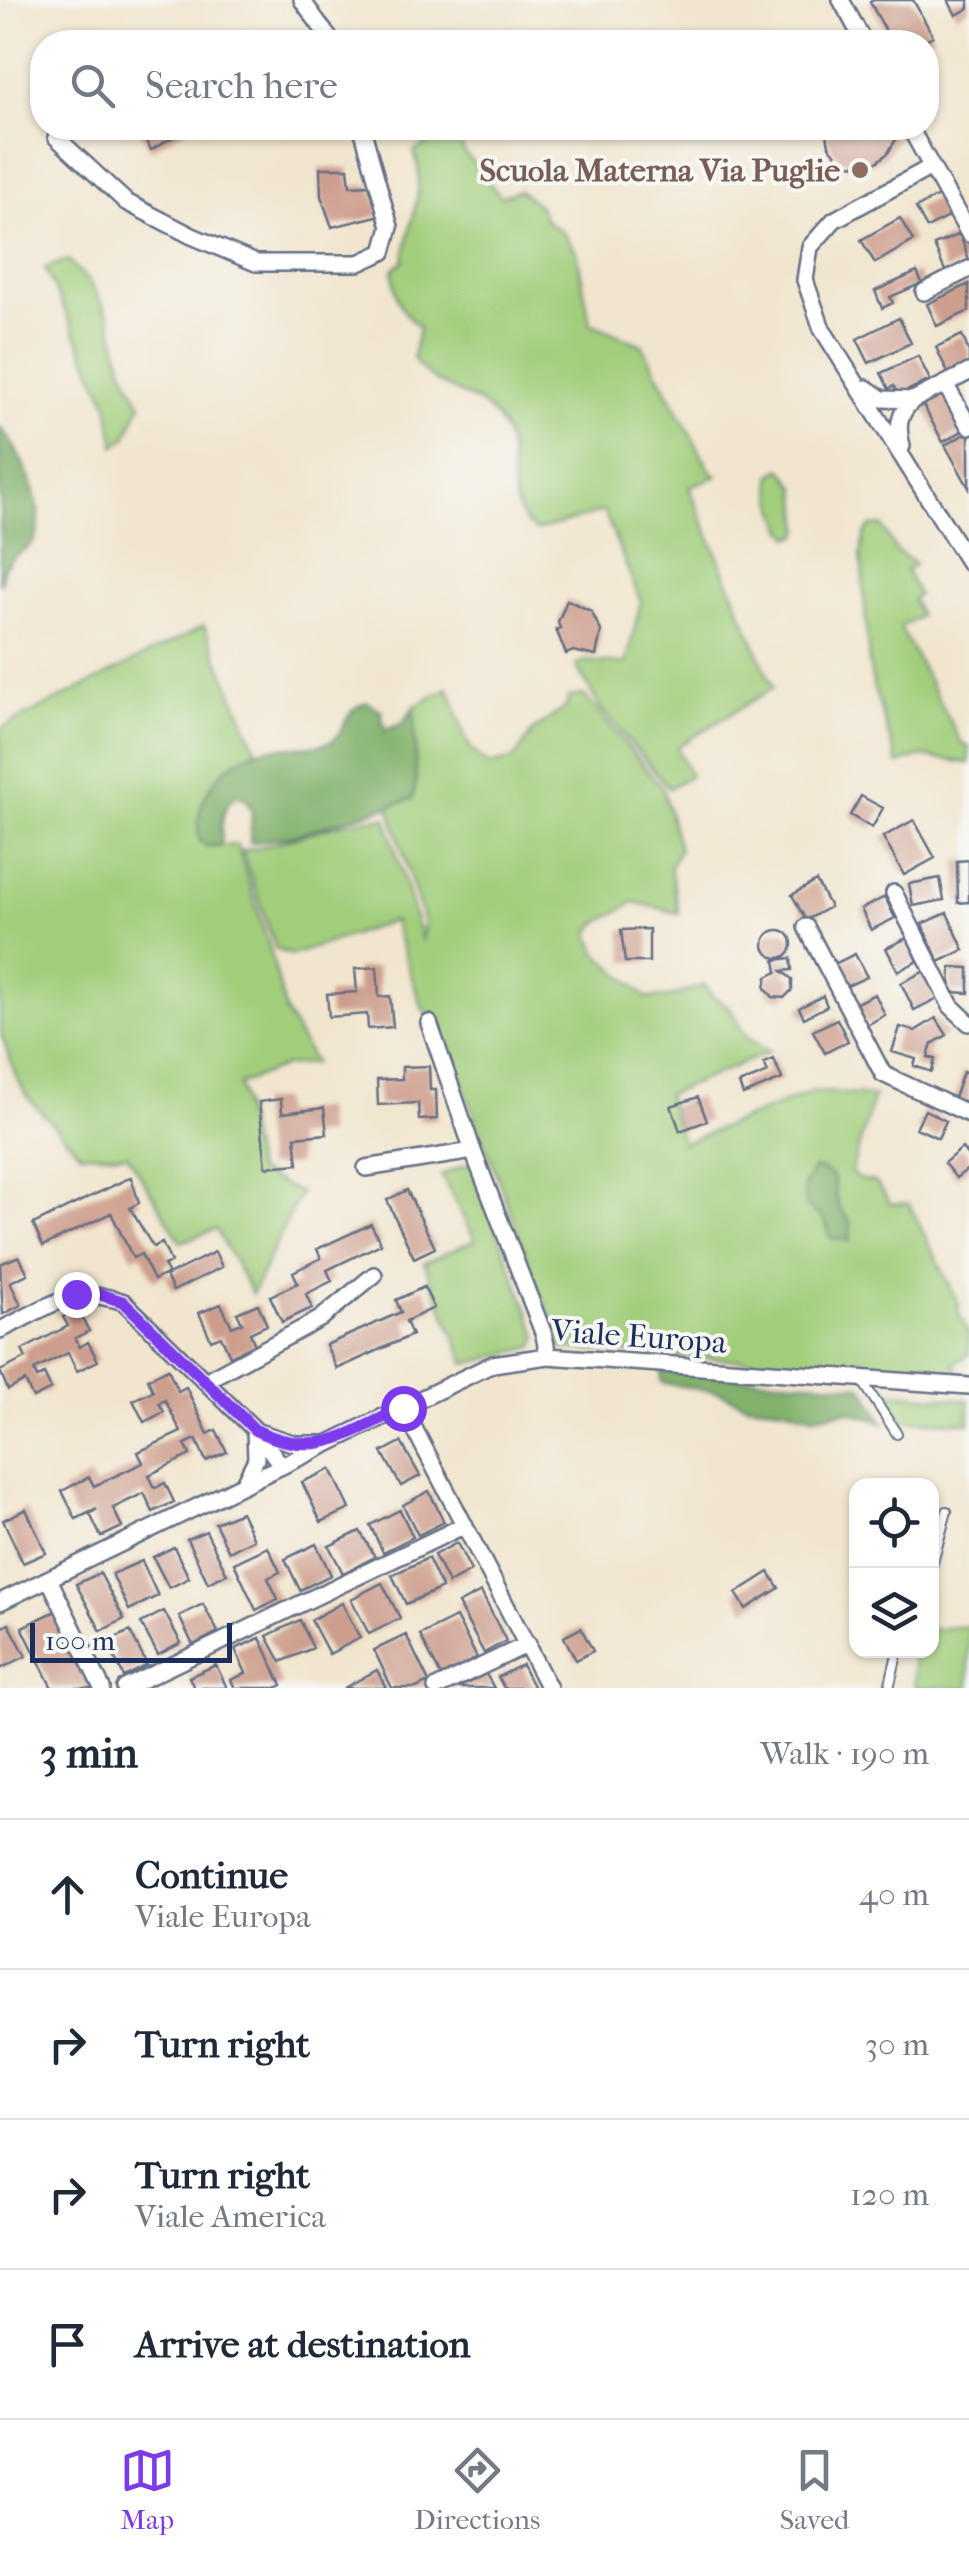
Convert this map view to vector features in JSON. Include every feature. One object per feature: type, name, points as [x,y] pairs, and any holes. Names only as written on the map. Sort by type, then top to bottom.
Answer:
[{"type":"street","points":[[302,0],[323,30]]},
{"type":"street","points":[[841,0],[857,30]]},
{"type":"street","points":[[58,140],[126,202],[192,236],[256,262],[359,263],[383,252],[390,226],[365,140]]},
{"type":"street","points":[[916,140],[969,234]]},
{"type":"street","points":[[931,167],[834,220],[810,247],[806,280],[822,329],[969,564]]},
{"type":"street","points":[[924,292],[969,269]]},
{"type":"street","points":[[853,377],[882,400],[913,400],[969,372]]},
{"type":"street","points":[[945,384],[969,426]]},
{"type":"street","points":[[906,460],[898,422],[913,400]]},
{"type":"street","points":[[894,893],[949,1001],[969,1022]]},
{"type":"street","points":[[806,927],[883,1074],[969,1114]]},
{"type":"street","points":[[429,1023],[548,1356]]},
{"type":"street","points":[[366,1168],[473,1151]]},
{"type":"street","points":[[205,1381],[320,1319],[374,1275]]},
{"type":"street","points":[[0,1330],[76,1294],[99,1294],[124,1302],[255,1430],[282,1466]]},
{"type":"street","name":"Viale Europa","points":[[0,1602],[492,1364],[548,1356],[969,1386]]},
{"type":"street","points":[[403,1408],[549,1688]]},
{"type":"street","points":[[255,1430],[296,1444],[328,1444]]},
{"type":"street","points":[[243,1485],[256,1460],[255,1430]]},
{"type":"street","points":[[125,1688],[465,1525]]},
{"type":"street","points":[[50,1578],[102,1688]]},
{"type":"street","points":[[436,1688],[528,1644]]},
{"type":"lane","points":[[861,1378],[897,1434]]},
{"type":"lane","points":[[939,1541],[947,1512]]},
{"type":"lane","points":[[888,1688],[896,1658]]},
{"type":"green space","points":[[459,140],[464,152],[501,197],[519,190],[540,207],[545,220],[562,232],[577,253],[590,323],[642,345],[710,470],[717,476],[689,487],[773,688],[677,747],[690,775],[669,788],[602,710],[576,666],[584,661],[626,664],[641,602],[604,511],[536,531],[518,509],[510,453],[501,426],[482,405],[432,378],[413,357],[419,327],[399,301],[393,269],[404,260],[416,206],[419,179],[414,152],[431,141]]},
{"type":"green space","points":[[68,260],[90,283],[109,315],[123,369],[141,404],[126,438],[115,446],[108,404],[45,268]]},
{"type":"green space","points":[[0,428],[30,480],[39,525],[33,542],[6,565],[0,585]]},
{"type":"green space","points":[[782,468],[797,488],[801,530],[791,537],[779,518],[771,483],[771,476]]},
{"type":"green space","points":[[870,526],[882,526],[896,551],[916,564],[906,570],[918,595],[912,599],[920,616],[900,627],[962,744],[969,747],[969,763],[921,756],[898,764],[869,663],[861,553]]},
{"type":"green space","points":[[204,626],[257,751],[224,771],[206,846],[237,845],[286,1013],[314,1063],[285,1066],[239,1084],[256,1171],[300,1193],[252,1294],[216,1229],[181,1242],[128,1155],[80,1153],[29,1099],[17,1079],[0,1031],[0,729]]},
{"type":"green space","points":[[448,688],[466,740],[490,765],[514,759],[533,731],[567,706],[568,697],[584,695],[663,789],[679,849],[670,867],[679,913],[634,902],[595,925],[590,934],[597,953],[647,998],[669,997],[705,985],[713,997],[730,1008],[746,1037],[769,1052],[666,1095],[683,1143],[814,1091],[874,1096],[851,1172],[858,1179],[875,1182],[891,1204],[909,1204],[960,1306],[957,1309],[969,1335],[969,1355],[954,1363],[959,1375],[561,1348],[447,1042],[421,1005],[393,921],[292,955],[276,949],[242,851],[353,822],[386,818],[422,941],[424,922],[389,806],[412,799],[416,783],[414,707]]},
{"type":"green space","points":[[367,702],[381,710],[385,730],[402,724],[414,707],[416,783],[412,799],[296,835],[250,843],[252,812],[247,800],[237,795],[224,811],[221,846],[200,842],[198,827],[204,799],[232,764],[259,750],[330,742],[353,710]]},
{"type":"green space","points":[[471,1163],[538,1337],[534,1347],[466,1364],[424,1263],[475,1240],[441,1175]]},
{"type":"green space","points":[[814,1168],[833,1179],[837,1203],[851,1223],[850,1241],[831,1238],[824,1219],[806,1206],[803,1187]]},
{"type":"green space","points":[[661,1371],[862,1386],[884,1423],[849,1411],[813,1416],[746,1404],[719,1392],[662,1383]]},
{"type":"green space","points":[[882,1392],[969,1400],[969,1423],[895,1419]]},
{"type":"green space","points":[[969,1626],[969,1688],[915,1688],[913,1658],[939,1658],[939,1628]]},
{"type":"building","points":[[913,0],[930,30],[885,30],[870,2]]},
{"type":"building","points":[[948,0],[969,0],[969,8],[956,15]]},
{"type":"building","points":[[145,140],[168,140],[151,150]]},
{"type":"building","points":[[828,140],[895,140],[888,153],[864,166],[850,164],[829,146]]},
{"type":"building","points":[[320,168],[348,168],[350,186],[371,185],[381,215],[332,227],[321,196]]},
{"type":"building","points":[[942,194],[953,214],[927,228],[916,208]]},
{"type":"building","points":[[900,218],[913,241],[875,263],[861,240]]},
{"type":"building","points":[[960,234],[969,261],[945,271],[934,245]]},
{"type":"building","points":[[917,272],[922,283],[890,297],[893,303],[882,308],[875,291]]},
{"type":"building","points":[[969,284],[969,311],[937,326],[927,304]]},
{"type":"building","points":[[899,318],[911,343],[869,363],[857,339]]},
{"type":"building","points":[[962,335],[969,363],[948,373],[936,347]]},
{"type":"building","points":[[918,356],[930,380],[898,395],[894,386],[889,389],[881,373]]},
{"type":"building","points":[[943,394],[964,430],[943,442],[923,405]]},
{"type":"building","points":[[967,433],[969,436],[969,488],[945,445]]},
{"type":"building","points":[[567,600],[591,611],[601,631],[596,656],[573,651],[566,654],[556,629],[560,628],[558,622]]},
{"type":"building","points":[[861,796],[883,808],[872,828],[850,815]]},
{"type":"building","points":[[914,820],[935,858],[904,875],[883,837]]},
{"type":"building","points":[[969,860],[969,902],[958,903],[957,861]]},
{"type":"building","points":[[940,878],[944,900],[913,906],[909,884]]},
{"type":"building","points":[[816,881],[830,907],[806,920],[792,895]]},
{"type":"building","points":[[885,897],[895,918],[871,930],[861,909]]},
{"type":"building","points":[[947,913],[964,950],[939,962],[922,924]]},
{"type":"building","points":[[649,929],[649,962],[625,962],[621,930]]},
{"type":"building","points":[[778,930],[788,934],[792,944],[788,954],[778,958],[768,954],[764,944],[768,934]]},
{"type":"building","points":[[907,938],[918,961],[898,971],[886,948]]},
{"type":"building","points":[[855,954],[867,977],[845,987],[834,964]]},
{"type":"building","points":[[791,958],[792,970],[782,971],[792,979],[792,990],[784,998],[773,997],[765,988],[767,977],[777,972],[775,960]]},
{"type":"building","points":[[377,967],[379,997],[390,996],[393,1027],[368,1029],[367,1014],[329,1017],[327,994],[357,992],[355,969]]},
{"type":"building","points":[[951,967],[969,968],[969,993],[950,992]]},
{"type":"building","points":[[925,971],[938,998],[914,1010],[901,983]]},
{"type":"building","points":[[875,994],[885,1015],[867,1025],[856,1003]]},
{"type":"building","points":[[823,996],[827,1006],[804,1018],[799,1008]]},
{"type":"building","points":[[936,1018],[947,1035],[932,1044],[928,1057],[935,1059],[932,1072],[914,1066],[916,1059],[892,1052],[900,1027],[915,1031]]},
{"type":"building","points":[[837,1019],[848,1041],[825,1053],[813,1031]]},
{"type":"building","points":[[774,1059],[782,1079],[743,1095],[739,1084],[768,1072],[764,1063]]},
{"type":"building","points":[[429,1066],[430,1090],[436,1090],[437,1119],[419,1120],[418,1103],[378,1105],[377,1080],[402,1079],[402,1067]]},
{"type":"building","points":[[963,1072],[969,1074],[969,1103],[954,1098]]},
{"type":"building","points":[[698,1097],[707,1121],[680,1131],[671,1106]]},
{"type":"building","points":[[281,1099],[282,1113],[324,1108],[327,1134],[295,1137],[298,1164],[266,1167],[259,1102]]},
{"type":"building","points":[[925,1110],[946,1121],[938,1138],[916,1128]]},
{"type":"building","points":[[962,1148],[969,1157],[969,1168],[956,1178],[944,1163]]},
{"type":"building","points":[[131,1177],[139,1203],[130,1208],[153,1247],[162,1243],[171,1262],[164,1265],[168,1273],[154,1280],[141,1254],[133,1258],[111,1213],[43,1246],[33,1224]]},
{"type":"building","points":[[407,1190],[435,1248],[414,1258],[387,1200]]},
{"type":"building","points":[[371,1224],[381,1244],[327,1270],[332,1281],[306,1294],[312,1308],[282,1322],[270,1296],[298,1283],[293,1272],[321,1258],[317,1249]]},
{"type":"building","points":[[215,1252],[222,1267],[173,1291],[166,1276]]},
{"type":"building","points":[[19,1256],[28,1274],[10,1282],[21,1305],[3,1314],[0,1264]]},
{"type":"building","points":[[424,1287],[434,1308],[406,1321],[412,1335],[337,1369],[326,1345],[401,1312],[396,1300]]},
{"type":"building","points":[[221,1304],[232,1327],[242,1323],[237,1313],[258,1304],[267,1325],[250,1333],[255,1345],[230,1356],[221,1336],[211,1340],[199,1313]]},
{"type":"building","points":[[77,1309],[89,1331],[75,1338],[80,1347],[88,1342],[98,1361],[77,1371],[68,1353],[34,1370],[37,1378],[44,1374],[51,1389],[33,1398],[25,1381],[8,1390],[0,1371],[26,1358],[22,1350],[68,1326],[63,1317]]},
{"type":"building","points":[[168,1369],[178,1391],[186,1387],[208,1434],[216,1430],[227,1452],[206,1461],[196,1439],[185,1444],[190,1455],[149,1475],[155,1488],[165,1483],[174,1502],[153,1512],[144,1493],[113,1508],[122,1527],[101,1537],[90,1514],[97,1509],[76,1519],[62,1491],[89,1477],[94,1486],[143,1463],[138,1452],[181,1432],[165,1400],[159,1403],[164,1412],[144,1422],[133,1400],[153,1391],[148,1379]]},
{"type":"building","points":[[401,1442],[420,1476],[401,1486],[382,1452]]},
{"type":"building","points":[[331,1469],[350,1509],[321,1522],[302,1482]]},
{"type":"building","points":[[429,1491],[444,1522],[418,1535],[403,1505]]},
{"type":"building","points":[[26,1509],[46,1553],[23,1563],[3,1520]]},
{"type":"building","points":[[400,1510],[413,1537],[383,1552],[370,1525]]},
{"type":"building","points":[[241,1512],[254,1539],[229,1552],[215,1523]]},
{"type":"building","points":[[206,1531],[227,1574],[208,1583],[187,1539]]},
{"type":"building","points":[[360,1531],[375,1557],[343,1573],[329,1546]]},
{"type":"building","points":[[457,1543],[471,1571],[448,1583],[434,1555]]},
{"type":"building","points":[[316,1544],[331,1575],[300,1590],[285,1559]]},
{"type":"building","points":[[174,1547],[189,1578],[169,1588],[153,1557]]},
{"type":"building","points":[[268,1547],[280,1572],[268,1578],[278,1599],[256,1610],[234,1563]]},
{"type":"building","points":[[428,1558],[442,1588],[406,1604],[392,1575]]},
{"type":"building","points":[[142,1561],[158,1596],[129,1610],[112,1574]]},
{"type":"building","points":[[769,1572],[779,1588],[746,1609],[736,1593]]},
{"type":"building","points":[[100,1573],[124,1619],[101,1631],[76,1584]]},
{"type":"building","points":[[382,1583],[400,1618],[369,1634],[351,1599]]},
{"type":"building","points":[[481,1592],[506,1641],[484,1653],[458,1604]]},
{"type":"building","points":[[342,1603],[360,1638],[329,1654],[311,1620]]},
{"type":"building","points":[[203,1604],[218,1632],[193,1645],[179,1616]]},
{"type":"building","points":[[56,1611],[94,1688],[52,1688],[22,1627]]},
{"type":"building","points":[[164,1611],[181,1643],[158,1655],[141,1623]]},
{"type":"building","points":[[456,1617],[477,1658],[441,1676],[420,1635]]},
{"type":"building","points":[[300,1620],[313,1648],[281,1662],[267,1636]]},
{"type":"building","points":[[9,1624],[26,1656],[0,1669],[0,1629]]},
{"type":"building","points":[[581,1628],[593,1651],[576,1660],[564,1637]]},
{"type":"building","points":[[130,1631],[147,1665],[124,1677],[107,1642]]},
{"type":"building","points":[[406,1635],[429,1682],[416,1688],[392,1688],[374,1650]]},
{"type":"building","points":[[260,1638],[282,1685],[235,1688],[231,1680],[246,1673],[235,1649]]},
{"type":"building","points":[[216,1665],[227,1688],[194,1688],[189,1677]]},
{"type":"building","points":[[522,1665],[534,1688],[504,1688],[498,1677]]},
{"type":"building","points":[[377,1670],[386,1688],[344,1688]]},
{"type":"building","points":[[486,1674],[494,1688],[458,1688]]},
{"type":"place","name":"Scuola Materna Via Puglie","points":[[860,170]]},
{"type":"route","points":[[76,1294],[99,1294],[124,1302],[255,1430],[274,1439],[328,1444],[403,1408]]}]
